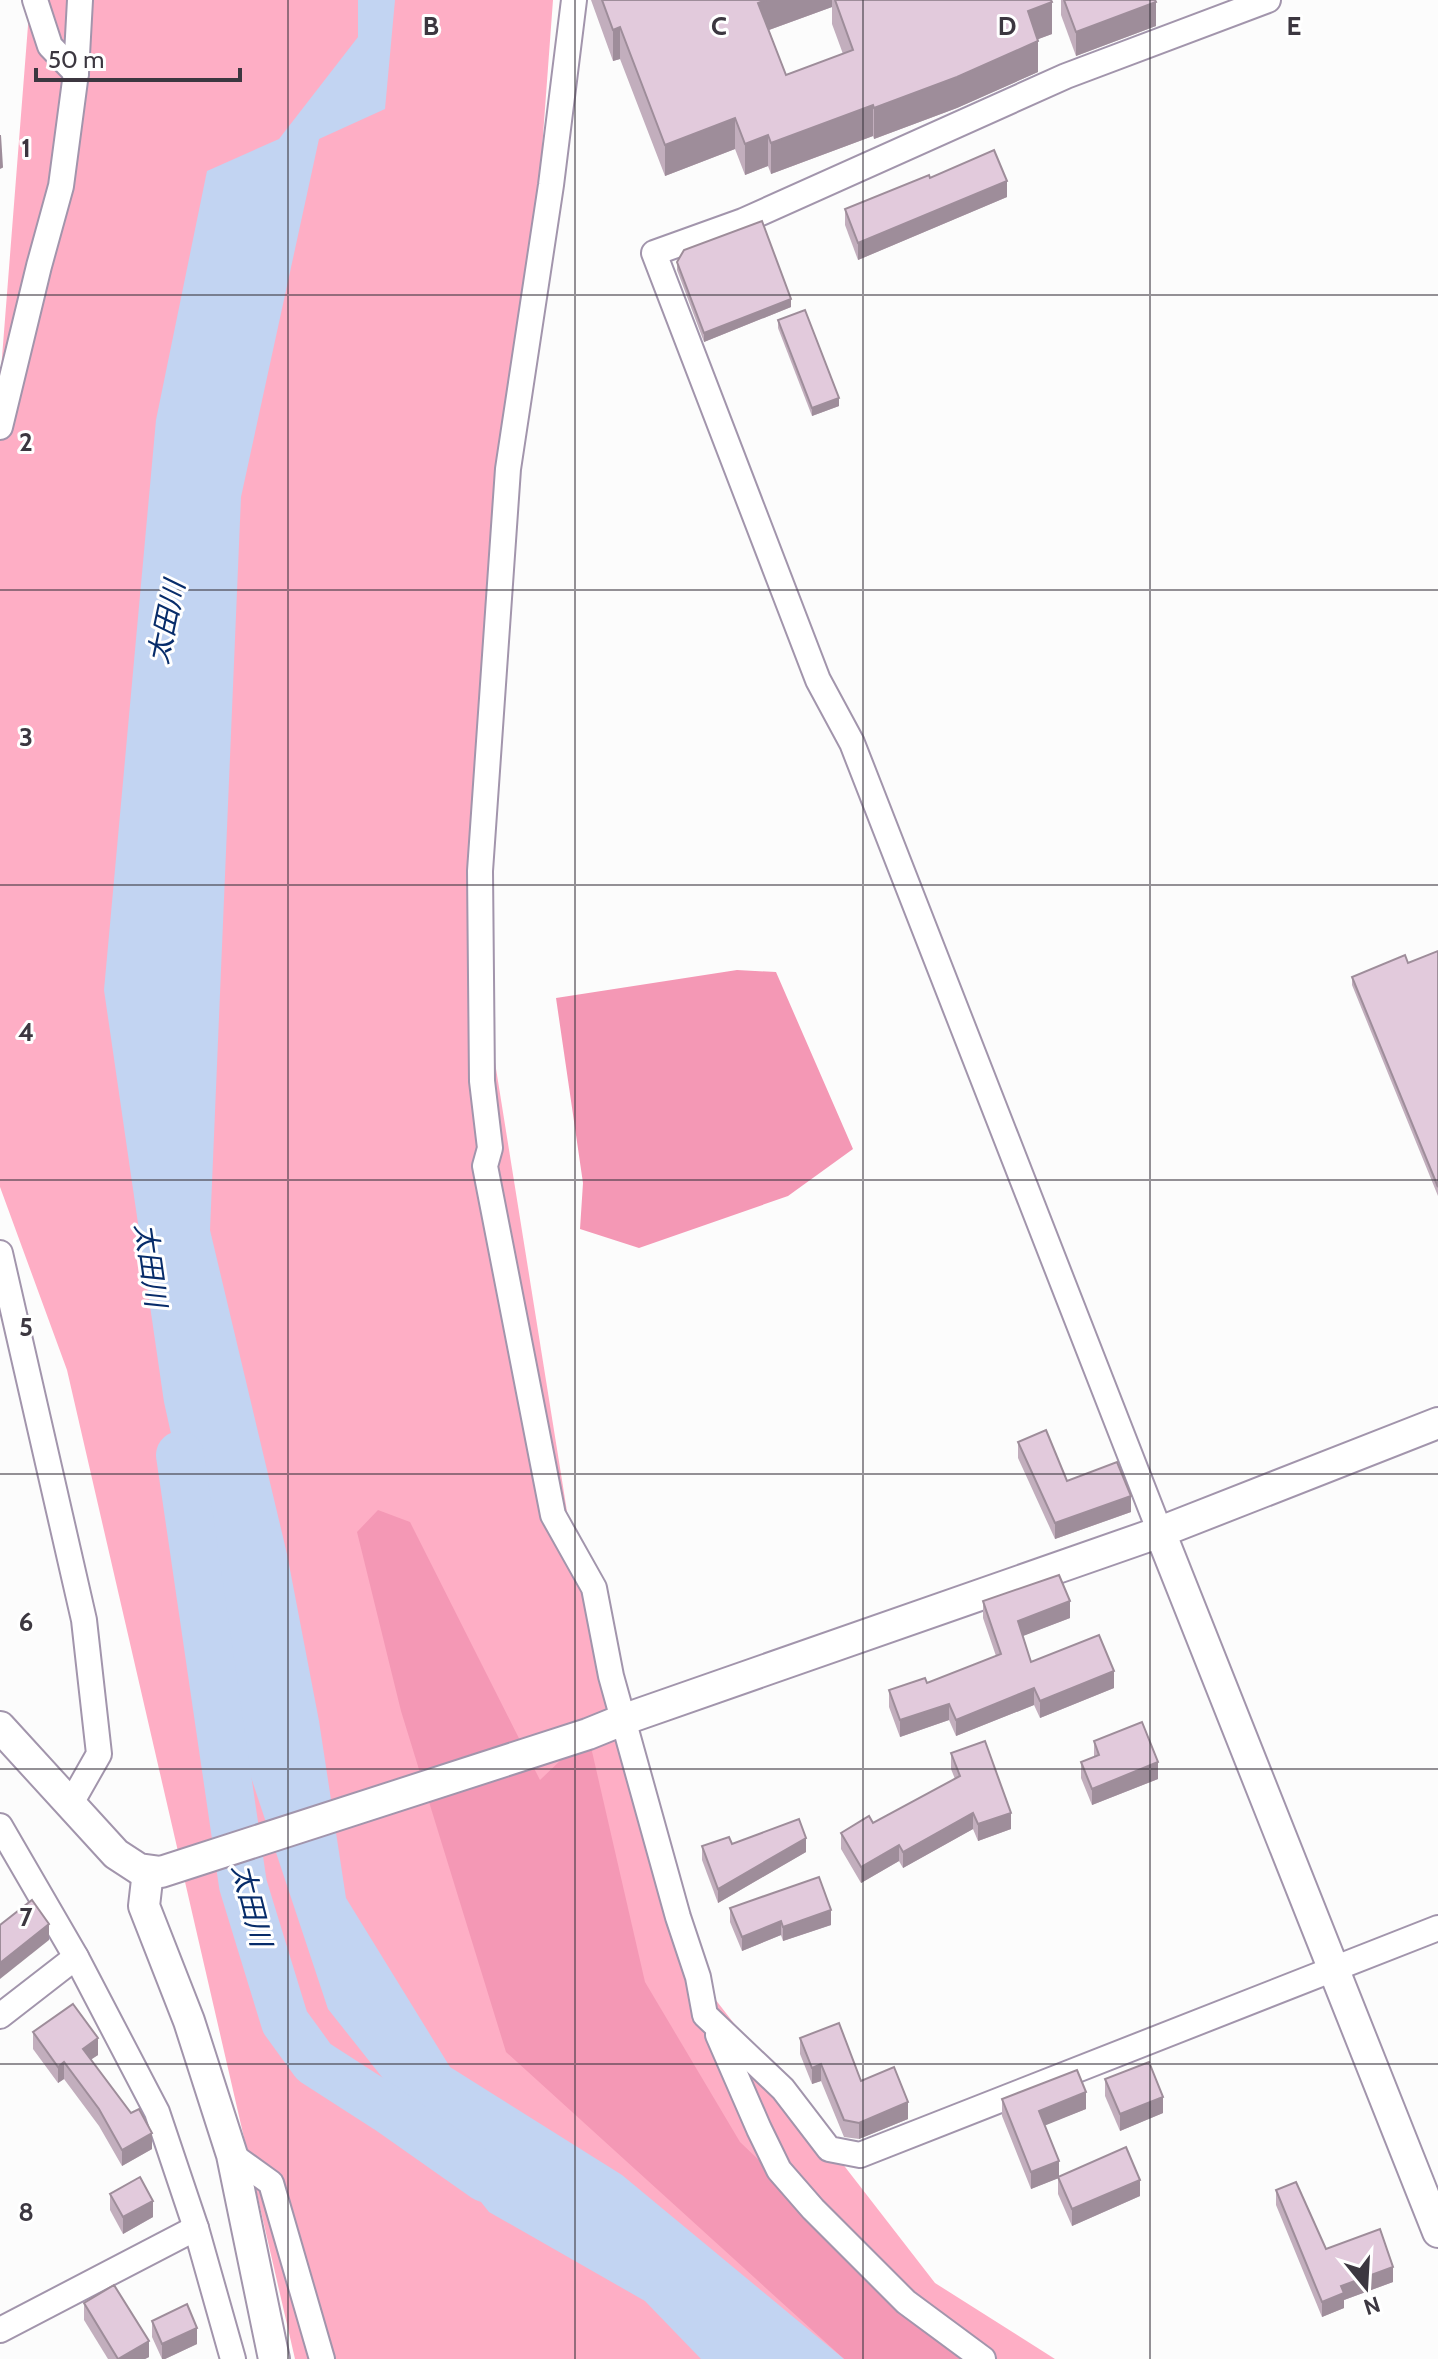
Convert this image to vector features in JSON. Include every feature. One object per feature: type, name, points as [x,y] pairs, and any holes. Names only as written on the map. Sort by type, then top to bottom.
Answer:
[{"type":"street","points":[[35,0],[50,46],[76,73]]},
{"type":"street","points":[[0,427],[61,186],[76,73],[80,0]]},
{"type":"street","points":[[574,0],[551,185],[508,469],[480,871],[482,1081],[490,1148],[485,1166],[553,1515],[594,1588],[611,1676],[678,1917],[698,1977],[705,2015],[783,2089],[829,2149],[860,2155],[1438,1928]]},
{"type":"street","points":[[1268,0],[1066,76],[743,221],[654,253],[814,669],[852,743],[1438,2232]]},
{"type":"street","points":[[0,1253],[84,1620],[99,1754],[70,1805]]},
{"type":"street","points":[[0,1727],[116,1854],[139,1869],[154,1872],[588,1734],[1160,1532],[1438,1423]]},
{"type":"street","points":[[0,1826],[76,1957],[157,2112],[196,2228],[233,2359]]},
{"type":"street","points":[[154,1872],[144,1906],[189,2021],[232,2155],[274,2359]]},
{"type":"street","points":[[0,2016],[76,1957]]},
{"type":"street","points":[[714,2026],[779,2170],[813,2209],[906,2302],[983,2359]]},
{"type":"street","points":[[232,2155],[271,2183],[322,2359]]},
{"type":"street","points":[[0,2330],[196,2228]]},
{"type":"shaded area","points":[[30,0],[553,0],[481,975],[578,1580],[594,1588],[698,1977],[935,2283],[1055,2359],[295,2359],[67,1370],[0,1187],[0,383]]},
{"type":"shaded area","points":[[737,970],[776,972],[853,1149],[788,1196],[639,1248],[580,1229],[583,1183],[556,998]]},
{"type":"shaded area","points":[[378,1510],[410,1522],[540,1780],[588,1734],[645,1982],[740,2142],[966,2359],[844,2359],[506,2052],[401,1711],[357,1532]]},
{"type":"water","points":[[358,0],[395,0],[385,109],[319,139],[241,497],[210,1230],[287,1554],[319,1721],[346,1898],[450,2067],[622,2175],[844,2359],[701,2359],[645,2301],[489,2212],[328,2009],[239,1741],[164,1402],[104,990],[156,420],[207,171],[279,139],[358,37]]},
{"type":"building","points":[[602,0],[766,0],[758,3],[786,75],[853,50],[835,0],[1052,2],[1028,11],[1038,41],[957,77],[874,108],[873,105],[771,143],[768,135],[745,144],[735,118],[665,145],[620,27],[613,30]]},
{"type":"building","points":[[1064,0],[1155,0],[1156,2],[1076,32]]},
{"type":"building","points":[[994,150],[1007,181],[858,243],[845,209],[929,175],[930,178]]},
{"type":"building","points":[[762,221],[791,299],[704,333],[677,262],[684,250]]},
{"type":"building","points":[[805,310],[839,398],[812,408],[778,320]]},
{"type":"building","points":[[1438,951],[1438,1187],[1352,977],[1405,955],[1408,963]]},
{"type":"building","points":[[1046,1430],[1067,1481],[1117,1462],[1131,1496],[1055,1523],[1018,1442]]},
{"type":"building","points":[[1059,1575],[1070,1601],[1018,1621],[1031,1662],[1099,1635],[1114,1671],[1040,1701],[1034,1688],[956,1720],[949,1704],[900,1720],[889,1690],[925,1678],[927,1683],[1001,1654],[983,1601]]},
{"type":"building","points":[[1142,1722],[1158,1762],[1092,1789],[1081,1762],[1099,1755],[1094,1741]]},
{"type":"building","points":[[985,1741],[1011,1813],[978,1824],[973,1813],[903,1852],[899,1845],[861,1867],[841,1833],[869,1816],[873,1823],[960,1776],[951,1753]]},
{"type":"building","points":[[799,1819],[806,1838],[718,1889],[702,1846],[729,1837],[732,1844]]},
{"type":"building","points":[[819,1877],[831,1910],[783,1927],[781,1921],[742,1937],[730,1908]]},
{"type":"building","points":[[32,1900],[49,1924],[0,1963],[0,1925]]},
{"type":"building","points":[[73,2004],[98,2038],[83,2049],[131,2113],[139,2109],[152,2133],[122,2150],[99,2109],[64,2062],[58,2067],[33,2032]]},
{"type":"building","points":[[839,2023],[861,2081],[894,2067],[908,2102],[859,2123],[844,2120],[821,2064],[812,2068],[800,2038]]},
{"type":"building","points":[[1149,2062],[1163,2097],[1120,2114],[1105,2079]]},
{"type":"building","points":[[1077,2070],[1086,2092],[1039,2111],[1059,2161],[1031,2172],[1002,2099]]},
{"type":"building","points":[[1126,2147],[1140,2180],[1072,2209],[1058,2177]]},
{"type":"building","points":[[140,2177],[153,2201],[123,2217],[110,2194]]},
{"type":"building","points":[[1296,2182],[1326,2249],[1380,2229],[1393,2267],[1341,2286],[1344,2293],[1322,2302],[1276,2190]]},
{"type":"building","points":[[114,2285],[149,2341],[118,2359],[84,2303]]},
{"type":"building","points":[[187,2304],[197,2328],[162,2344],[152,2321]]},
{"type":"waterway","name":"太田川","points":[[180,1455],[243,1885],[285,2022],[314,2062],[485,2178]]}]
